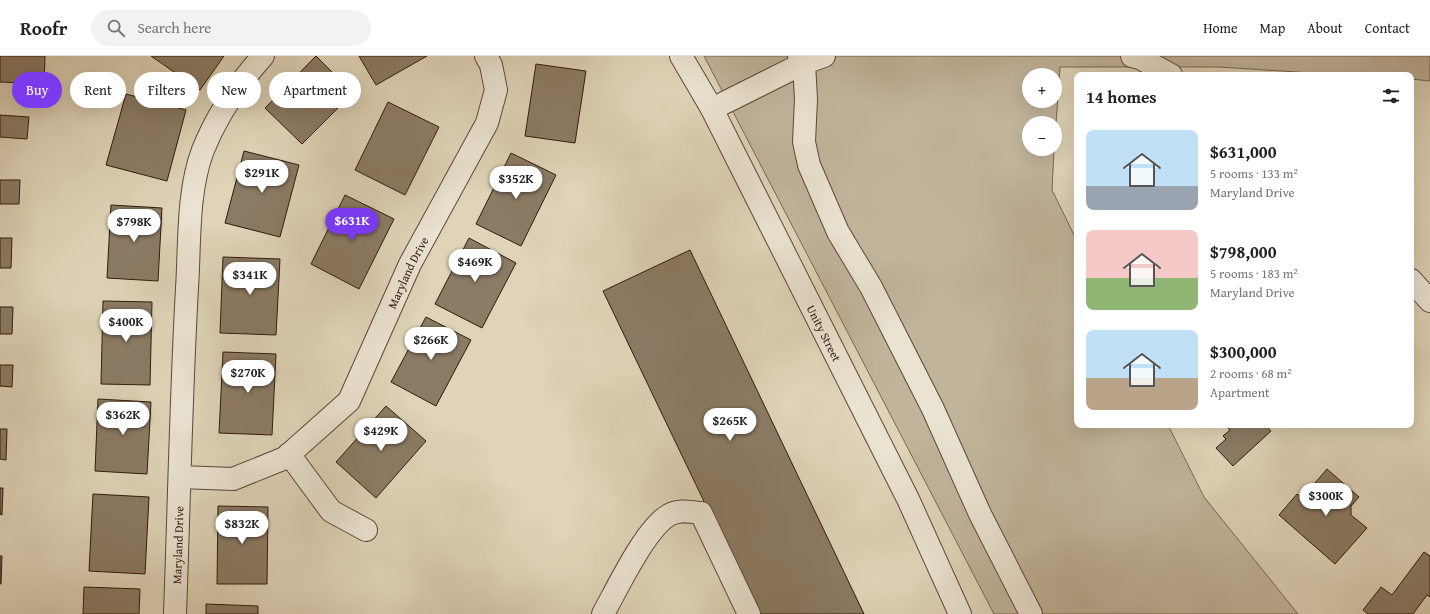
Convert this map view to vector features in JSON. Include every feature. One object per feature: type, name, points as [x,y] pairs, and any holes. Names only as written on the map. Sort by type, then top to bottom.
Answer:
[{"type":"street","name":"Maryland Drive","points":[[174,614],[185,328],[192,194],[203,151],[223,110],[245,76],[263,56]]},
{"type":"street","name":"Maryland Drive","points":[[180,477],[233,479],[285,458],[349,401],[410,264],[487,123],[496,90],[491,65],[486,56]]},
{"type":"street","name":"Unity Street","points":[[681,56],[712,109],[908,499],[960,614]]},
{"type":"street","points":[[1132,56],[1140,58],[1166,72]]},
{"type":"street","points":[[712,109],[809,58]]},
{"type":"street","points":[[809,58],[804,142],[809,164],[838,232],[871,287],[930,402],[980,514],[1031,614]]},
{"type":"street","points":[[1414,283],[1430,301]]},
{"type":"street","points":[[290,454],[331,511],[366,530]]},
{"type":"street","points":[[604,614],[635,556],[659,523],[669,515],[682,510],[701,513],[749,614]]},
{"type":"shaded area","points":[[704,56],[1430,56],[1430,81],[1414,79],[1414,72],[1297,72],[1218,67],[1022,68],[1022,108],[1057,108],[1057,116],[1022,116],[1022,156],[1054,156],[1052,190],[1074,235],[1074,428],[1170,428],[1204,497],[1298,614],[994,614]]},
{"type":"building","points":[[0,56],[45,56],[44,72],[12,72],[12,83],[0,82]]},
{"type":"building","points":[[151,56],[224,56],[213,72],[207,72],[207,80],[200,90],[199,72],[174,72]]},
{"type":"building","points":[[316,56],[332,72],[300,72]]},
{"type":"building","points":[[359,56],[427,56],[376,85]]},
{"type":"building","points":[[536,64],[586,71],[575,143],[525,136]]},
{"type":"building","points":[[126,94],[134,96],[134,108],[178,108],[186,110],[167,181],[106,165],[122,108],[126,108]]},
{"type":"building","points":[[388,102],[439,127],[405,195],[355,170]]},
{"type":"building","points":[[269,104],[269,108],[338,108],[302,144],[265,108]]},
{"type":"building","points":[[0,115],[29,117],[27,139],[0,137]]},
{"type":"building","points":[[244,151],[299,165],[280,237],[225,223]]},
{"type":"building","points":[[511,153],[556,175],[521,246],[476,224]]},
{"type":"building","points":[[0,180],[20,180],[19,204],[0,204]]},
{"type":"building","points":[[345,195],[394,219],[359,289],[311,264]]},
{"type":"building","points":[[111,205],[162,208],[158,281],[107,278]]},
{"type":"building","points":[[0,238],[12,238],[11,268],[0,268]]},
{"type":"building","points":[[469,238],[516,263],[482,328],[435,304]]},
{"type":"building","points":[[690,250],[864,614],[758,614],[603,291]]},
{"type":"building","points":[[223,257],[280,259],[276,335],[220,333]]},
{"type":"building","points":[[103,301],[152,302],[150,385],[101,384]]},
{"type":"building","points":[[0,307],[13,307],[12,334],[0,334]]},
{"type":"building","points":[[426,317],[471,340],[436,406],[391,382]]},
{"type":"building","points":[[223,352],[276,354],[272,435],[219,433]]},
{"type":"building","points":[[0,365],[13,365],[12,387],[0,386]]},
{"type":"building","points":[[98,399],[151,402],[147,474],[95,471]]},
{"type":"building","points":[[386,406],[426,441],[376,498],[336,462]]},
{"type":"building","points":[[1228,428],[1268,428],[1271,431],[1233,466],[1216,448],[1226,439],[1223,436],[1230,430]]},
{"type":"building","points":[[0,429],[7,429],[6,460],[0,459]]},
{"type":"building","points":[[1327,469],[1359,497],[1351,506],[1351,515],[1367,528],[1335,564],[1279,515],[1297,494],[1302,498]]},
{"type":"building","points":[[0,488],[3,488],[2,515],[0,514]]},
{"type":"building","points":[[93,494],[149,497],[145,574],[89,571]]},
{"type":"building","points":[[218,506],[268,507],[267,584],[217,584]]},
{"type":"building","points":[[1424,552],[1430,556],[1430,597],[1427,595],[1413,614],[1368,614],[1363,610],[1381,587],[1392,595]]},
{"type":"building","points":[[0,556],[2,556],[1,584],[0,584]]},
{"type":"building","points":[[84,587],[140,589],[139,614],[83,614]]},
{"type":"building","points":[[206,604],[258,606],[258,614],[206,614]]}]
